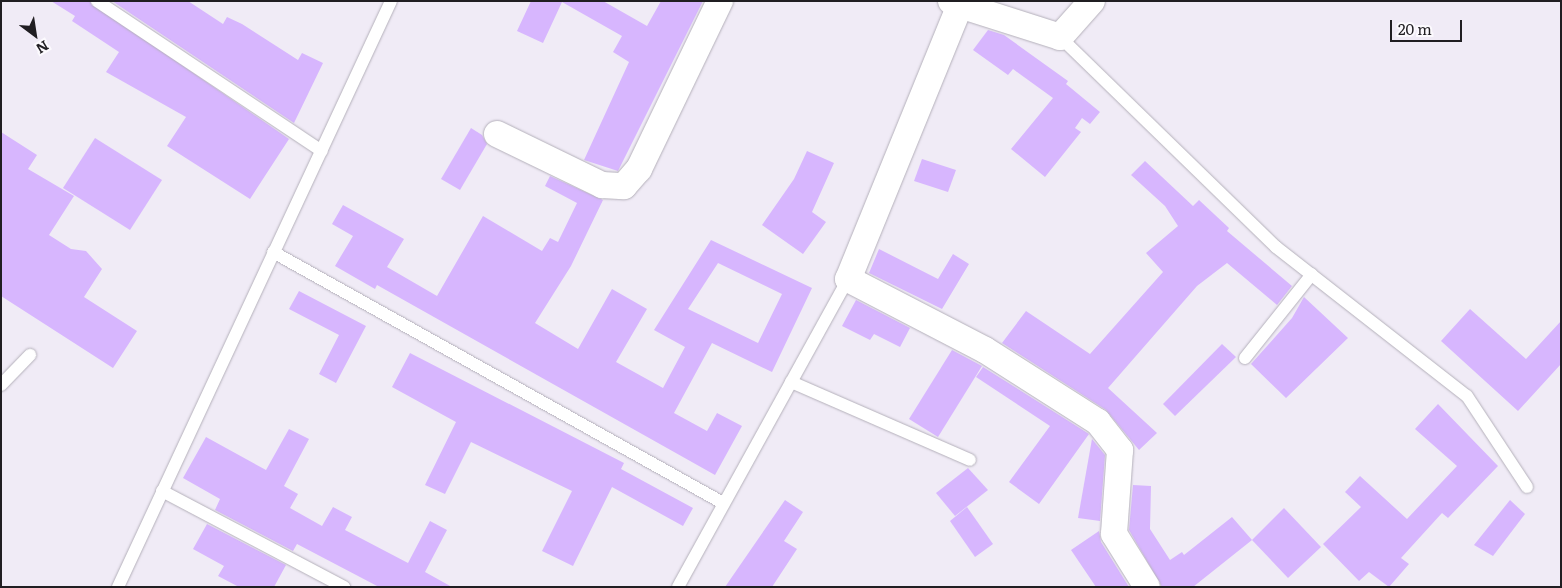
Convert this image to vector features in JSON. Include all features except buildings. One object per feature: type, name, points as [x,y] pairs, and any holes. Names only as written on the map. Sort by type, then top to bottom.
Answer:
[{"type":"street","points":[[497,134],[602,185],[624,186],[639,169],[720,1]]},
{"type":"street","points":[[1092,1],[1060,37],[956,3],[848,279],[985,350],[1098,422],[1120,450],[1114,534],[1147,587]]},
{"type":"lane","points":[[97,1],[322,150]]},
{"type":"lane","points":[[118,587],[392,1]]},
{"type":"lane","points":[[1060,37],[1276,247],[1467,396],[1527,487]]},
{"type":"lane","points":[[273,252],[723,503]]},
{"type":"lane","points":[[1245,358],[1312,274]]},
{"type":"lane","points":[[678,587],[848,279]]},
{"type":"lane","points":[[1,385],[30,355]]},
{"type":"lane","points":[[791,382],[970,460]]},
{"type":"lane","points":[[162,491],[344,587]]}]
